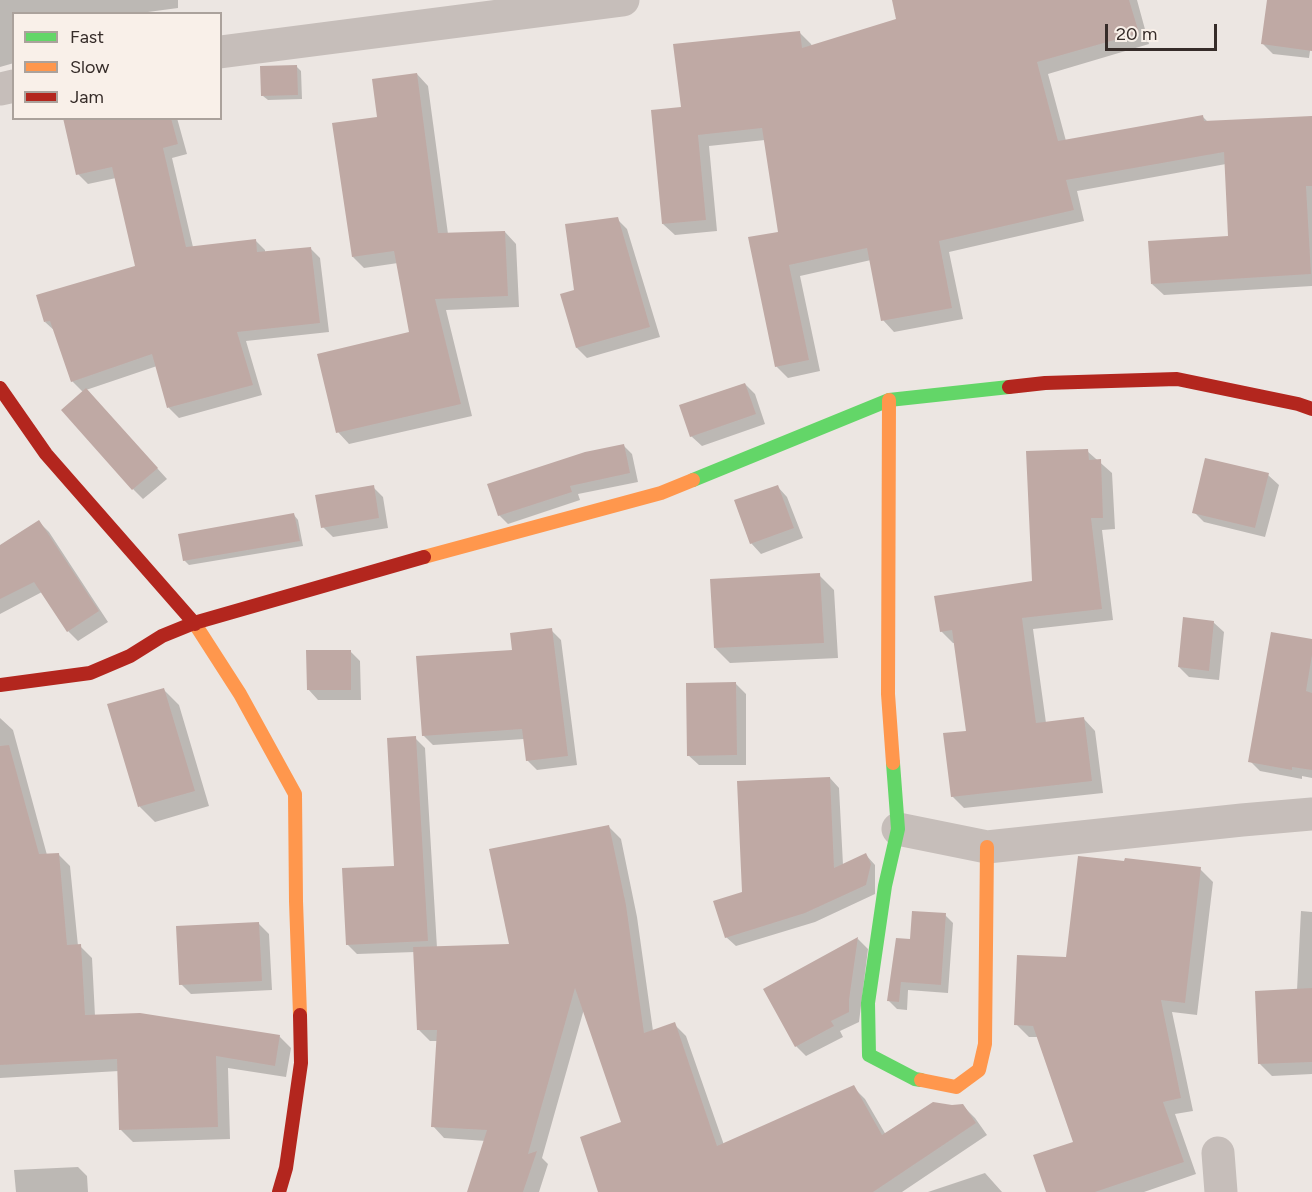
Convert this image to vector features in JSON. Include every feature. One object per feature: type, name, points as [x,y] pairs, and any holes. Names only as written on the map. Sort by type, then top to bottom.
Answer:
[{"type":"street","points":[[222,52],[623,0]]},
{"type":"street","points":[[0,685],[90,673],[130,656],[162,636],[194,623],[449,550],[661,493],[889,400],[1045,383],[1177,379],[1298,404],[1312,410]]},
{"type":"street","points":[[0,388],[46,453],[194,623],[240,694],[295,794],[301,1063],[286,1168],[279,1192]]},
{"type":"street","points":[[889,400],[888,694],[898,829],[885,885],[868,1003],[869,1055],[915,1079],[956,1087],[979,1070],[985,1044],[987,847]]},
{"type":"street","points":[[898,829],[987,847],[1312,814]]},
{"type":"street","points":[[1218,1153],[1221,1192]]},
{"type":"building","points":[[892,0],[1129,0],[1139,33],[1037,62],[1058,141],[1203,115],[1204,121],[1312,116],[1312,186],[1306,186],[1311,274],[1151,284],[1148,241],[1228,236],[1224,152],[1066,180],[1074,210],[939,241],[952,308],[881,321],[867,248],[789,265],[809,360],[775,367],[748,237],[778,232],[762,128],[698,135],[706,220],[662,224],[651,110],[681,107],[673,44],[800,31],[802,48],[896,19]]},
{"type":"building","points":[[1267,0],[1312,0],[1312,51],[1261,44]]},
{"type":"building","points":[[297,65],[298,95],[261,96],[260,66]]},
{"type":"building","points":[[417,73],[438,233],[505,231],[508,296],[435,299],[461,404],[336,433],[317,354],[409,332],[394,251],[352,257],[332,123],[377,117],[372,79]]},
{"type":"building","points":[[63,120],[172,120],[178,144],[163,148],[186,247],[256,239],[257,252],[311,247],[320,323],[237,332],[253,385],[167,408],[152,354],[71,382],[50,321],[44,322],[36,295],[135,266],[112,167],[76,175]]},
{"type":"building","points":[[618,217],[650,327],[576,348],[560,294],[574,290],[565,224]]},
{"type":"building","points":[[745,383],[756,414],[690,437],[679,405]]},
{"type":"building","points":[[86,388],[158,468],[132,490],[61,410]]},
{"type":"building","points":[[624,444],[630,473],[570,486],[572,492],[498,516],[487,484],[585,452]]},
{"type":"building","points":[[1088,449],[1089,460],[1101,459],[1103,518],[1091,518],[1102,609],[1022,618],[1036,723],[1084,717],[1092,781],[951,797],[943,733],[966,731],[952,630],[940,632],[934,596],[1032,581],[1026,451]]},
{"type":"building","points":[[1205,458],[1269,473],[1255,528],[1192,513]]},
{"type":"building","points":[[374,485],[379,518],[321,528],[315,495]]},
{"type":"building","points":[[778,485],[794,528],[750,544],[734,500]]},
{"type":"building","points":[[294,513],[300,541],[183,561],[178,534]]},
{"type":"building","points":[[39,520],[99,611],[67,632],[34,582],[0,599],[0,545]]},
{"type":"building","points":[[820,573],[824,643],[714,648],[710,579]]},
{"type":"building","points":[[1183,617],[1214,621],[1209,671],[1178,667]]},
{"type":"building","points":[[552,628],[568,756],[526,761],[522,729],[422,736],[416,656],[512,650],[510,633]]},
{"type":"building","points":[[1271,632],[1312,639],[1312,655],[1306,691],[1312,693],[1312,770],[1292,767],[1292,770],[1248,762]]},
{"type":"building","points":[[306,650],[351,650],[351,690],[307,690]]},
{"type":"building","points":[[736,682],[737,755],[687,756],[686,683]]},
{"type":"building","points":[[164,688],[195,791],[138,807],[107,704]]},
{"type":"building","points":[[416,736],[428,941],[346,945],[342,868],[394,866],[387,738]]},
{"type":"building","points":[[9,745],[39,854],[59,853],[67,945],[81,944],[85,1015],[140,1013],[280,1035],[275,1066],[216,1056],[218,1127],[119,1130],[117,1059],[0,1065],[0,746]]},
{"type":"building","points":[[830,777],[834,868],[866,853],[871,864],[866,885],[805,913],[725,938],[713,901],[742,892],[737,781]]},
{"type":"building","points":[[609,825],[626,905],[644,1033],[675,1022],[717,1146],[854,1085],[882,1135],[933,1102],[963,1104],[976,1123],[873,1192],[598,1192],[580,1137],[621,1122],[575,988],[528,1154],[537,1151],[523,1192],[467,1192],[487,1130],[431,1127],[437,1030],[417,1030],[413,947],[509,944],[489,849]]},
{"type":"building","points":[[1078,856],[1124,861],[1125,858],[1201,867],[1185,1003],[1161,1000],[1181,1098],[1163,1102],[1184,1162],[1095,1192],[1046,1192],[1033,1155],[1073,1142],[1033,1026],[1014,1025],[1017,955],[1066,957]]},
{"type":"building","points":[[912,911],[946,913],[941,985],[901,982],[899,1002],[887,1001],[896,938],[910,939]]},
{"type":"building","points":[[259,922],[262,981],[179,985],[176,926]]},
{"type":"building","points":[[858,937],[849,1012],[831,1021],[834,1026],[795,1047],[763,989]]},
{"type":"building","points":[[1312,988],[1312,1062],[1258,1064],[1255,991]]},
{"type":"traffic: fast","points":[[693,480],[889,400],[1009,387]]},
{"type":"traffic: fast","points":[[893,763],[898,829],[885,886],[868,1003],[869,1055],[921,1080]]},
{"type":"traffic: slow","points":[[889,400],[888,694],[893,763]]},
{"type":"traffic: slow","points":[[424,557],[661,493],[693,480]]},
{"type":"traffic: slow","points":[[195,624],[240,694],[295,794],[300,1015]]},
{"type":"traffic: slow","points":[[921,1080],[956,1087],[979,1070],[985,1044],[987,847]]},
{"type":"traffic: jam","points":[[1009,387],[1045,383],[1177,379],[1298,404],[1312,409]]},
{"type":"traffic: jam","points":[[0,388],[46,454],[195,624]]},
{"type":"traffic: jam","points":[[0,685],[90,673],[130,656],[162,636],[194,623],[424,557]]},
{"type":"traffic: jam","points":[[279,1192],[286,1168],[301,1063],[300,1015]]}]
